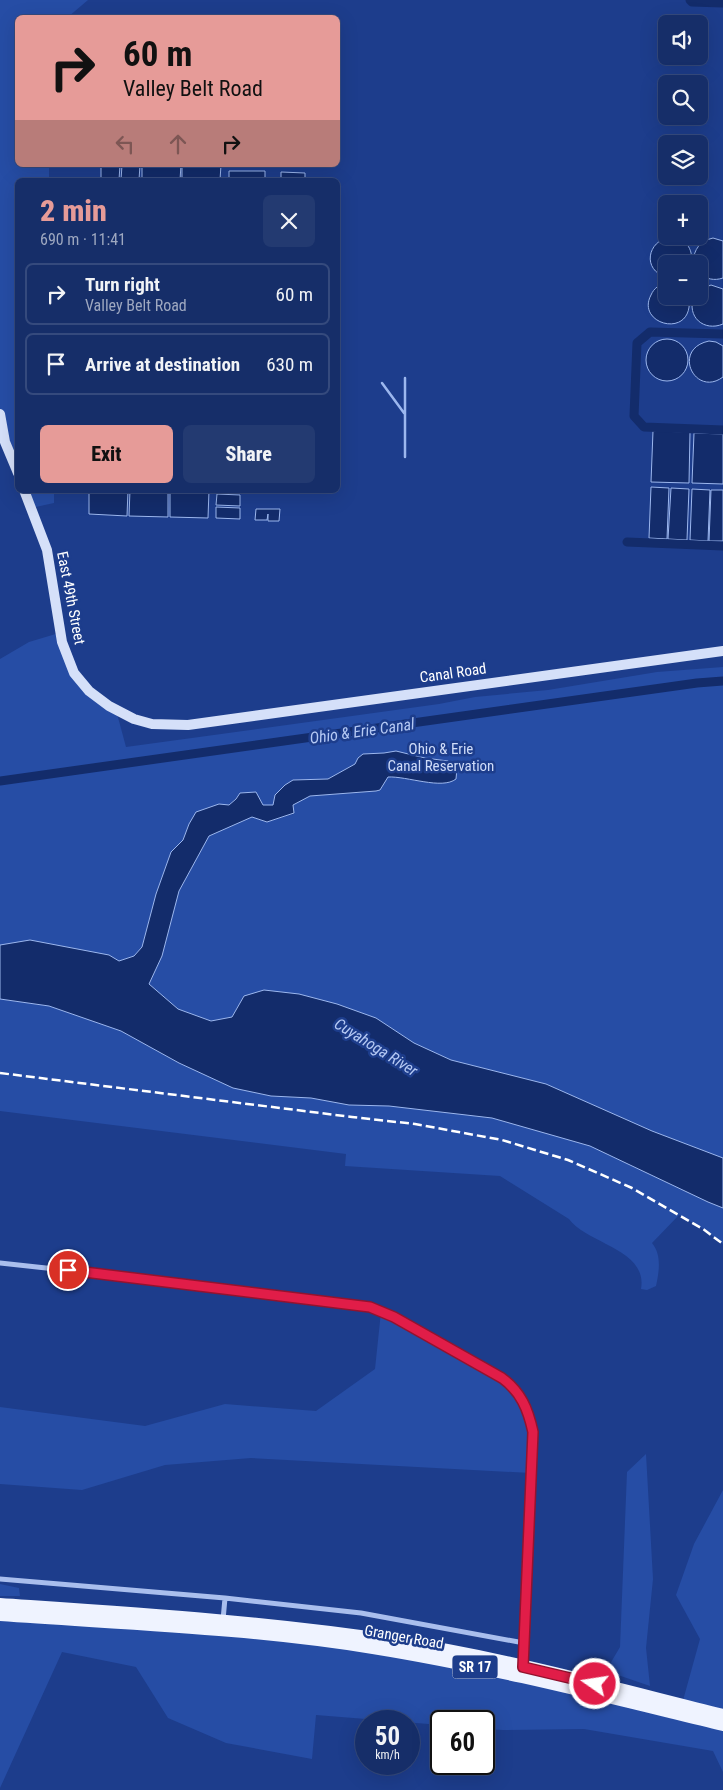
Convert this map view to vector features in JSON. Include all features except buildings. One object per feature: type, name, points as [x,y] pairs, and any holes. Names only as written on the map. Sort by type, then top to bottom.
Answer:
[{"type":"main road","name":"Granger Road","points":[[0,1604],[223,1626]]},
{"type":"main road","name":"Granger Road","points":[[0,1615],[320,1630],[396,1641],[490,1659],[523,1672],[723,1725]]},
{"type":"main road","name":"Granger Road","points":[[523,1672],[723,1714]]},
{"type":"street","points":[[0,414],[6,442],[15,465]]},
{"type":"street","name":"East 49th Street","points":[[25,493],[47,550],[62,642],[74,673],[89,691],[109,706],[134,719],[152,724],[188,725]]},
{"type":"street","name":"Canal Road","points":[[188,725],[723,652]]},
{"type":"street","points":[[0,1263],[370,1307],[394,1317],[502,1378],[513,1387],[529,1412],[533,1432],[523,1672]]},
{"type":"street","name":"Granger Road","points":[[0,1579],[225,1598],[361,1613],[524,1642]]},
{"type":"street","points":[[223,1626],[225,1598]]},
{"type":"green space","points":[[0,0],[88,0],[70,15],[15,15],[15,167],[49,167],[49,178],[15,178],[15,466],[0,414]]},
{"type":"green space","points":[[25,493],[54,493],[54,503],[31,508]]},
{"type":"green space","name":"Ohio & Erie Canal Reservation","points":[[59,633],[74,673],[116,710],[126,747],[439,704],[475,697],[548,690],[657,672],[723,667],[723,1158],[652,1131],[546,1084],[451,1060],[414,1043],[376,1018],[244,996],[232,1017],[211,1021],[178,1009],[149,984],[162,956],[173,913],[174,898],[209,836],[252,817],[267,822],[294,814],[293,805],[310,796],[380,790],[382,753],[367,754],[358,758],[355,764],[328,779],[293,780],[273,805],[263,805],[255,792],[240,793],[224,808],[189,824],[183,840],[171,852],[156,894],[142,947],[134,956],[119,961],[30,940],[0,945],[0,659],[29,642]]},
{"type":"green space","points":[[0,999],[49,1006],[121,1031],[179,1063],[233,1088],[271,1096],[311,1098],[349,1105],[389,1106],[492,1118],[590,1146],[723,1208],[723,1244],[703,1229],[679,1215],[652,1243],[658,1258],[659,1269],[656,1286],[647,1290],[641,1289],[641,1276],[635,1265],[626,1256],[589,1235],[569,1219],[500,1176],[345,1166],[346,1154],[0,1111]]},
{"type":"green space","points":[[381,1312],[502,1378],[521,1399],[533,1432],[531,1473],[251,1458],[165,1465],[82,1490],[0,1484],[0,1407],[145,1426],[225,1404],[316,1411],[375,1369]]},
{"type":"green space","points":[[646,1454],[653,1579],[646,1648],[650,1686],[615,1674],[610,1664],[620,1647],[627,1472]]},
{"type":"green space","points":[[723,1490],[723,1772],[713,1751],[584,1729],[495,1730],[495,1710],[430,1710],[430,1724],[420,1723],[420,1710],[355,1710],[355,1718],[316,1715],[312,1759],[226,1743],[168,1718],[136,1667],[62,1652],[0,1788],[0,1615],[302,1639],[682,1704],[700,1639],[676,1595],[694,1544]]},
{"type":"green space","points":[[0,1584],[19,1588],[20,1596],[0,1596]]},
{"type":"water","points":[[101,167],[120,167],[119,178],[101,178]]},
{"type":"water","points":[[122,167],[140,167],[139,178],[121,178]]},
{"type":"water","points":[[142,167],[181,167],[180,178],[142,178]]},
{"type":"water","points":[[182,167],[221,167],[220,178],[182,178]]},
{"type":"water","points":[[229,171],[265,171],[265,178],[229,178]]},
{"type":"water","points":[[281,172],[305,173],[305,178],[281,178]]},
{"type":"water","points":[[713,238],[723,241],[723,278],[708,278],[708,255],[695,255],[698,246],[708,245],[708,240]]},
{"type":"water","points":[[656,244],[687,245],[691,255],[658,255],[658,273],[653,268],[650,256]]},
{"type":"water","points":[[711,285],[723,289],[723,324],[709,326],[703,324],[698,321],[692,310],[692,305],[708,305],[708,286]]},
{"type":"water","points":[[658,287],[658,305],[688,305],[688,311],[683,319],[675,323],[666,324],[657,320],[651,314],[648,305],[654,290]]},
{"type":"water","points":[[667,339],[682,345],[688,360],[682,375],[667,381],[652,375],[646,360],[652,345]]},
{"type":"water","points":[[709,341],[723,346],[723,377],[713,382],[704,381],[696,377],[691,370],[689,361],[691,353],[698,346]]},
{"type":"water","points":[[653,431],[690,432],[689,483],[651,482]]},
{"type":"water","points":[[694,433],[723,434],[723,484],[692,483]]},
{"type":"water","points":[[651,487],[669,488],[667,539],[649,538]]},
{"type":"water","points":[[671,488],[689,489],[687,540],[668,539]]},
{"type":"water","points":[[692,489],[710,490],[708,541],[690,540]]},
{"type":"water","points":[[711,490],[723,490],[723,541],[709,541]]},
{"type":"water","points":[[89,493],[128,493],[127,516],[89,514]]},
{"type":"water","points":[[130,493],[168,493],[168,517],[129,516]]},
{"type":"water","points":[[170,493],[209,493],[208,518],[170,517]]},
{"type":"water","points":[[217,494],[240,495],[240,506],[216,505]]},
{"type":"water","points":[[216,507],[240,508],[240,519],[216,518]]},
{"type":"water","points":[[256,509],[280,509],[279,521],[268,521],[268,514],[267,520],[255,520]]},
{"type":"water","name":"Cuyahoga River","points":[[396,751],[448,761],[457,768],[456,779],[450,782],[433,783],[388,777],[380,790],[310,796],[293,805],[294,813],[267,822],[252,817],[209,836],[179,891],[162,956],[149,984],[178,1009],[211,1021],[232,1017],[244,996],[264,990],[299,994],[337,1004],[376,1018],[414,1043],[451,1060],[546,1084],[652,1131],[723,1158],[723,1208],[590,1146],[492,1118],[389,1106],[349,1105],[311,1098],[271,1096],[233,1088],[179,1063],[121,1031],[49,1006],[0,999],[0,945],[30,940],[109,955],[119,961],[134,956],[142,947],[156,894],[171,852],[183,840],[196,812],[219,804],[229,805],[240,793],[256,792],[263,805],[273,805],[275,795],[293,780],[328,779],[355,764],[363,754]]},
{"type":"waterway","points":[[690,0],[692,2],[723,3]]},
{"type":"waterway","points":[[723,334],[650,332],[637,343],[634,416],[644,427],[723,430]]},
{"type":"waterway","points":[[405,378],[405,457]]},
{"type":"waterway","points":[[382,383],[404,413]]},
{"type":"waterway","points":[[627,542],[723,546]]},
{"type":"waterway","name":"Ohio & Erie Canal","points":[[0,781],[697,683],[723,681]]},
{"type":"railway","points":[[0,1073],[415,1124],[502,1140],[568,1160],[632,1188],[703,1229],[723,1244]]},
{"type":"route","points":[[68,1270],[370,1307],[394,1317],[502,1378],[513,1387],[529,1412],[533,1432],[523,1667],[595,1684]]}]
